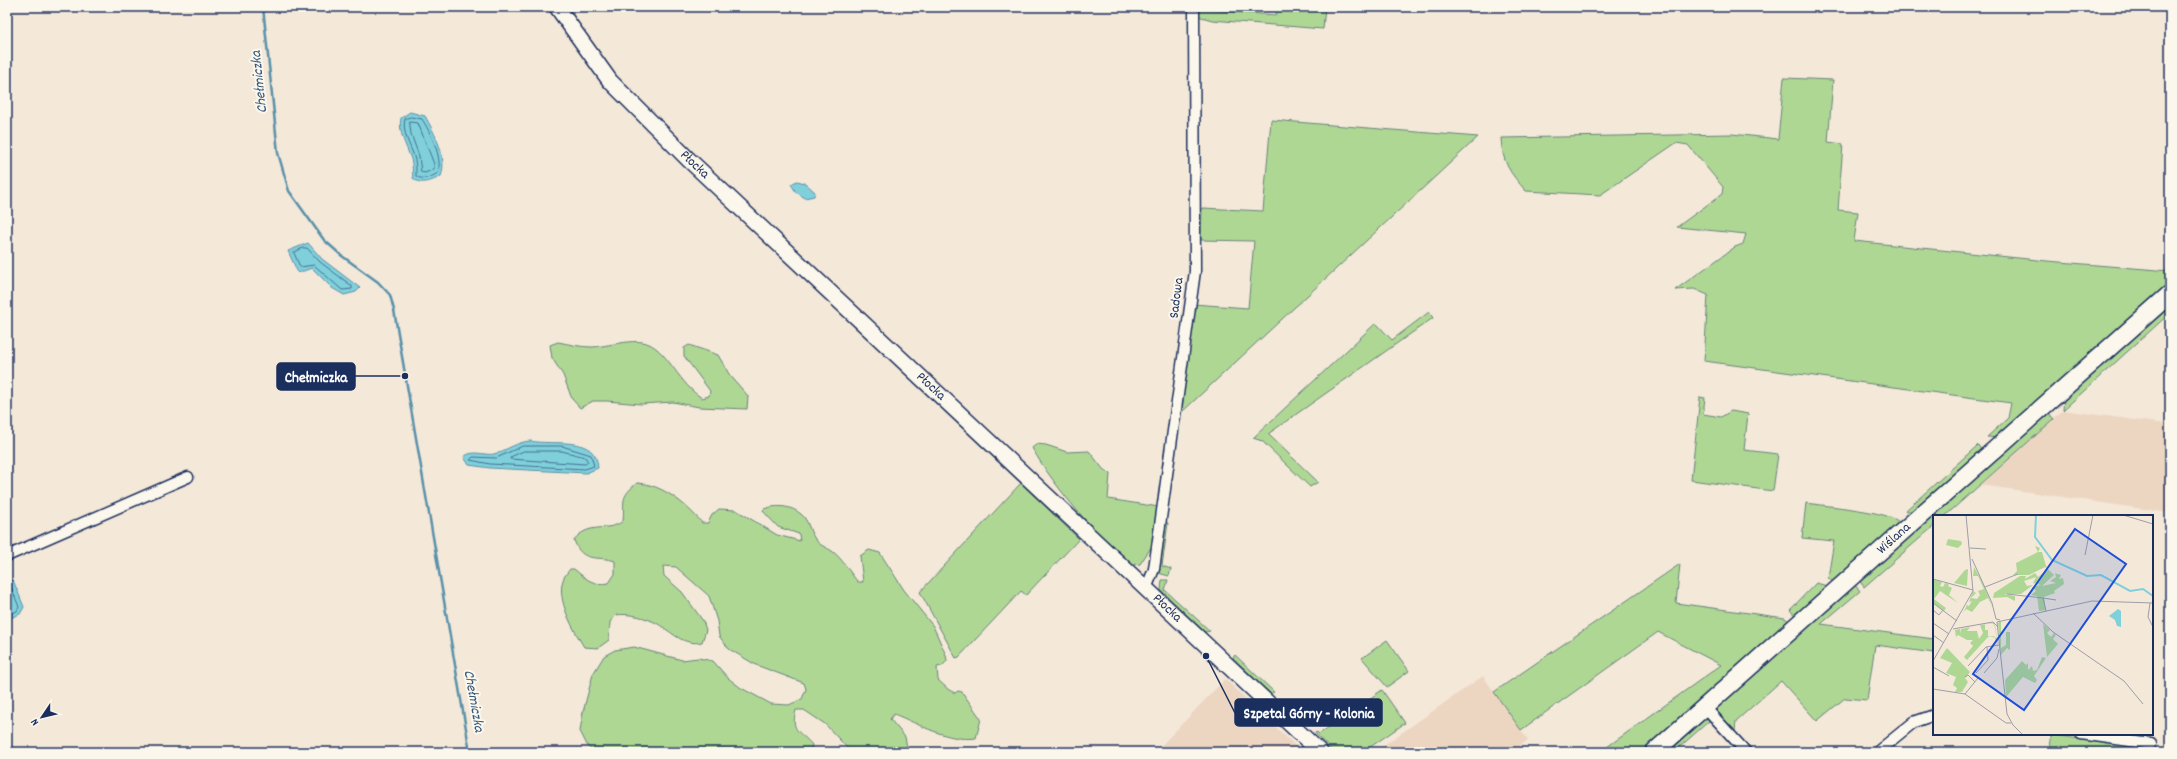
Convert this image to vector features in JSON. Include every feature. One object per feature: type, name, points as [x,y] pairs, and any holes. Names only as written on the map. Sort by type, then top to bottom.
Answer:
[{"type":"main road","name":"Płocka","points":[[557,7],[610,81],[694,165],[1320,752]]},
{"type":"main road","name":"Wiślana","points":[[1654,752],[2170,294]]},
{"type":"street","name":"Sadowa","points":[[1146,589],[1154,569],[1195,271],[1194,7]]},
{"type":"street","points":[[7,556],[188,476]]},
{"type":"street","points":[[1705,707],[1746,752]]},
{"type":"street","points":[[1877,752],[1914,722],[1933,715]]},
{"type":"street","points":[[2088,735],[2151,744]]},
{"type":"shaded area","points":[[2063,410],[2165,424],[2170,513],[1981,485]]},
{"type":"shaded area","points":[[1483,676],[1528,740],[1511,752],[1374,752]]},
{"type":"shaded area","points":[[1225,679],[1263,715],[1302,752],[1155,752]]},
{"type":"green space","points":[[1198,7],[1206,7],[1206,10],[1276,15],[1277,7],[1325,7],[1323,29],[1212,20],[1198,16]]},
{"type":"green space","points":[[1784,78],[1833,80],[1828,142],[1843,144],[1838,210],[1858,212],[1854,241],[2047,261],[2170,271],[2170,285],[2000,438],[1987,437],[2008,418],[2011,403],[1704,361],[1708,295],[1694,289],[1675,290],[1735,247],[1743,244],[1746,234],[1677,227],[1722,194],[1723,187],[1688,145],[1676,143],[1600,195],[1526,191],[1511,173],[1503,154],[1501,138],[1732,134],[1778,139]]},
{"type":"green space","points":[[1271,120],[1478,137],[1183,411],[1180,410],[1193,304],[1248,308],[1254,241],[1201,240],[1202,208],[1263,211]]},
{"type":"green space","points":[[2170,301],[2170,313],[2063,410],[2064,398]]},
{"type":"green space","points":[[1429,312],[1433,318],[1268,434],[1318,482],[1310,487],[1262,441],[1253,438],[1376,323],[1392,340]]},
{"type":"green space","points":[[558,342],[591,347],[629,342],[643,342],[649,344],[662,354],[687,385],[702,398],[709,396],[710,391],[684,356],[684,348],[689,345],[718,355],[729,374],[748,396],[747,409],[699,407],[673,402],[641,404],[607,401],[593,401],[580,408],[572,399],[563,375],[552,358],[550,345]]},
{"type":"green space","points":[[1700,397],[1705,398],[1703,414],[1721,417],[1731,411],[1748,414],[1744,450],[1778,454],[1773,491],[1691,480]]},
{"type":"green space","points":[[2048,412],[2054,419],[1946,515],[1933,515],[1933,527],[1864,587],[1859,580]]},
{"type":"green space","points":[[1037,444],[1046,445],[1067,452],[1089,451],[1103,469],[1110,474],[1108,499],[1159,507],[1152,546],[1140,564],[1133,565],[1105,540],[1077,511],[1052,479],[1032,448]]},
{"type":"green space","points":[[1978,445],[1983,453],[1917,511],[1905,511]]},
{"type":"green space","points":[[637,483],[655,487],[673,496],[689,509],[702,523],[708,523],[712,515],[719,509],[736,510],[777,535],[800,541],[799,534],[778,527],[763,511],[769,507],[780,506],[796,510],[806,519],[813,537],[821,545],[836,554],[858,582],[863,582],[860,556],[869,550],[880,553],[904,590],[933,626],[946,655],[947,661],[942,666],[937,667],[938,680],[949,690],[955,693],[958,691],[962,692],[981,719],[976,738],[965,739],[944,735],[894,714],[890,719],[905,737],[908,752],[851,752],[825,724],[804,710],[796,710],[794,723],[798,731],[812,745],[810,752],[596,752],[588,747],[580,731],[583,712],[593,674],[604,656],[615,650],[634,647],[682,660],[698,658],[713,661],[728,678],[741,688],[771,704],[789,705],[802,699],[806,689],[804,683],[756,665],[729,649],[719,636],[717,621],[709,596],[676,567],[663,566],[664,576],[682,592],[703,621],[706,630],[702,642],[689,642],[678,638],[648,619],[631,615],[616,615],[610,622],[609,640],[598,648],[584,647],[571,624],[564,606],[561,588],[565,576],[570,569],[574,569],[586,579],[594,583],[609,583],[615,574],[615,561],[586,556],[577,548],[574,540],[586,531],[611,526],[623,521],[625,496]]},
{"type":"green space","points":[[1021,483],[1079,539],[1026,595],[1021,591],[959,657],[956,658],[920,592]]},
{"type":"green space","points":[[1806,503],[1871,512],[1884,515],[1900,523],[1835,584],[1828,578],[1834,541],[1802,538]]},
{"type":"green space","points":[[1165,522],[1168,523],[1162,566],[1171,569],[1169,576],[1158,573]]},
{"type":"green space","points":[[1680,564],[1676,603],[1785,618],[1790,622],[1648,752],[1600,752],[1721,665],[1658,632],[1521,730],[1494,692]]},
{"type":"green space","points":[[1162,580],[1168,580],[1165,590],[1210,631],[1205,632],[1161,590]]},
{"type":"green space","points":[[1816,583],[1824,585],[1827,589],[1796,617],[1790,610]]},
{"type":"green space","points":[[1854,584],[1860,591],[1821,624],[1933,639],[1933,653],[1875,645],[1867,700],[1845,698],[1817,721],[1781,681],[1736,721],[1735,731],[1713,707]]},
{"type":"green space","points":[[1387,640],[1409,671],[1387,687],[1362,658]]},
{"type":"green space","points":[[1235,655],[1274,692],[1271,694],[1233,658]]},
{"type":"green space","points":[[1382,690],[1405,723],[1363,752],[1333,752],[1315,733],[1317,732],[1319,734]]},
{"type":"green space","points":[[1707,717],[1717,724],[1717,728],[1709,721],[1674,752],[1669,752]]},
{"type":"green space","points":[[2052,735],[2146,748],[2146,752],[2049,752]]},
{"type":"water","points":[[410,112],[425,116],[439,145],[443,161],[443,169],[441,176],[434,180],[419,182],[413,178],[412,161],[403,138],[400,123],[401,118]]},
{"type":"water","points":[[797,181],[805,183],[815,192],[814,196],[805,198],[796,192],[791,184]]},
{"type":"water","points":[[308,243],[322,259],[360,288],[356,292],[344,295],[332,288],[312,268],[298,273],[288,251]]},
{"type":"water","points":[[530,441],[582,446],[590,450],[596,457],[598,468],[586,473],[490,468],[469,465],[464,457],[471,453],[494,454]]},
{"type":"water","points":[[7,579],[13,580],[24,607],[20,614],[8,619]]},
{"type":"waterway","name":"Chełmiczka","points":[[263,7],[278,153],[289,191],[324,240],[342,256],[378,282],[390,295],[394,310],[470,752]]},
{"type":"place","name":"Chełmiczka","points":[[405,376]]},
{"type":"place","name":"Szpetal Górny - Kolonia","points":[[1206,656]]}]
